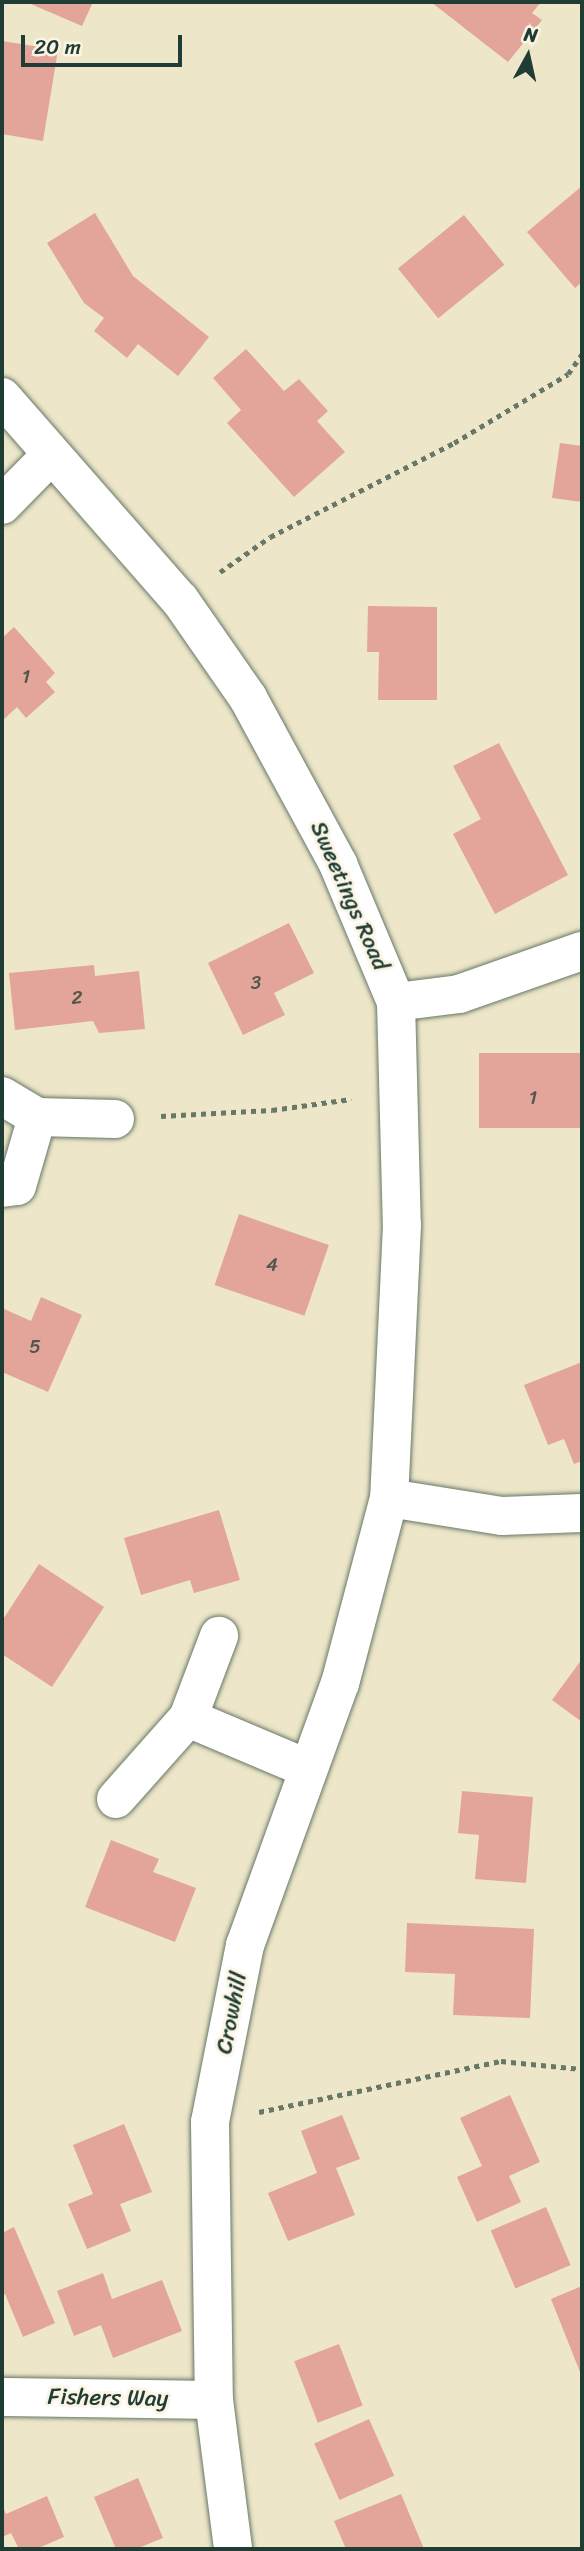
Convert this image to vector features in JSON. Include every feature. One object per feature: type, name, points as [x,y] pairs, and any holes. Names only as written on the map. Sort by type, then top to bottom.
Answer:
[{"type":"street","name":"Sweetings Road","points":[[2,397],[180,600],[248,698],[338,864],[396,1002],[402,1225],[389,1498]]},
{"type":"street","points":[[2,505],[51,455]]},
{"type":"street","points":[[396,1002],[459,994],[582,951]]},
{"type":"street","points":[[2,1096],[37,1117],[115,1119]]},
{"type":"street","points":[[2,1188],[17,1186],[37,1117]]},
{"type":"street","points":[[389,1498],[502,1516],[582,1513]]},
{"type":"street","name":"Crowhill","points":[[233,2549],[214,2400],[210,2122],[245,1945],[340,1683],[389,1498]]},
{"type":"street","points":[[116,1799],[188,1718],[219,1636]]},
{"type":"street","points":[[188,1718],[309,1769]]},
{"type":"street","name":"Fishers Way","points":[[2,2397],[214,2400]]},
{"type":"path","points":[[180,600],[270,537],[454,443],[557,381],[568,374],[582,354]]},
{"type":"path","points":[[115,1119],[272,1110],[400,1093]]},
{"type":"path","points":[[210,2122],[501,2061],[582,2069]]},
{"type":"building","points":[[26,2],[93,2],[82,26]]},
{"type":"building","points":[[431,2],[541,2],[532,13],[542,20],[508,62]]},
{"type":"building","points":[[2,41],[58,50],[43,141],[2,134]]},
{"type":"building","points":[[582,186],[582,282],[575,288],[527,232]]},
{"type":"building","points":[[95,213],[133,276],[209,337],[178,376],[138,344],[127,358],[94,331],[104,318],[84,303],[47,243]]},
{"type":"building","points":[[464,215],[504,265],[438,318],[398,268]]},
{"type":"building","points":[[246,349],[284,391],[299,379],[328,411],[317,421],[345,452],[294,497],[227,423],[241,410],[213,378]]},
{"type":"building","points":[[560,443],[582,446],[582,502],[552,498]]},
{"type":"building","points":[[368,606],[437,607],[437,700],[378,700],[379,652],[367,652]]},
{"type":"building","points":[[14,627],[55,673],[46,682],[55,692],[26,718],[17,707],[2,721],[2,638]]},
{"type":"building","points":[[499,743],[568,875],[495,914],[453,834],[481,819],[453,766]]},
{"type":"building","points":[[289,923],[314,973],[274,993],[285,1015],[243,1035],[208,963]]},
{"type":"building","points":[[94,965],[95,976],[139,971],[145,1029],[99,1033],[93,1021],[15,1030],[9,973]]},
{"type":"building","points":[[479,1053],[582,1053],[582,1128],[479,1128]]},
{"type":"building","points":[[239,1214],[329,1245],[304,1316],[215,1285]]},
{"type":"building","points":[[41,1297],[82,1315],[48,1392],[2,1372],[2,1308],[31,1321]]},
{"type":"building","points":[[582,1362],[582,1461],[574,1464],[564,1439],[548,1445],[524,1385]]},
{"type":"building","points":[[219,1510],[240,1580],[194,1593],[190,1580],[141,1595],[124,1538]]},
{"type":"building","points":[[39,1564],[104,1607],[52,1687],[2,1654],[2,1621]]},
{"type":"building","points":[[582,1659],[582,1722],[552,1700]]},
{"type":"building","points":[[462,1791],[533,1797],[526,1883],[475,1879],[479,1835],[458,1833]]},
{"type":"building","points":[[111,1840],[159,1859],[153,1872],[196,1888],[175,1942],[85,1907]]},
{"type":"building","points":[[407,1923],[534,1929],[530,2018],[453,2015],[455,1974],[405,1972]]},
{"type":"building","points":[[510,2095],[540,2162],[509,2176],[521,2202],[477,2222],[457,2177],[482,2166],[460,2118]]},
{"type":"building","points":[[342,2115],[360,2159],[336,2168],[355,2215],[288,2241],[268,2193],[317,2173],[301,2131]]},
{"type":"building","points":[[124,2124],[152,2192],[120,2204],[131,2231],[87,2249],[68,2204],[93,2194],[73,2145]]},
{"type":"building","points":[[546,2207],[571,2265],[515,2288],[491,2230]]},
{"type":"building","points":[[14,2227],[55,2323],[23,2337],[5,2294],[2,2295],[2,2233]]},
{"type":"building","points":[[103,2273],[112,2299],[162,2280],[182,2331],[113,2358],[101,2325],[74,2336],[57,2291]]},
{"type":"building","points":[[582,2286],[582,2377],[551,2299]]},
{"type":"building","points":[[339,2344],[363,2406],[318,2423],[294,2361]]},
{"type":"building","points":[[369,2419],[394,2476],[339,2500],[314,2443]]},
{"type":"building","points":[[138,2478],[163,2538],[136,2549],[116,2549],[94,2497]]},
{"type":"building","points":[[401,2494],[424,2549],[346,2549],[334,2521]]},
{"type":"building","points":[[47,2496],[64,2537],[36,2549],[19,2549],[11,2533],[2,2537],[2,2505],[6,2514]]}]
